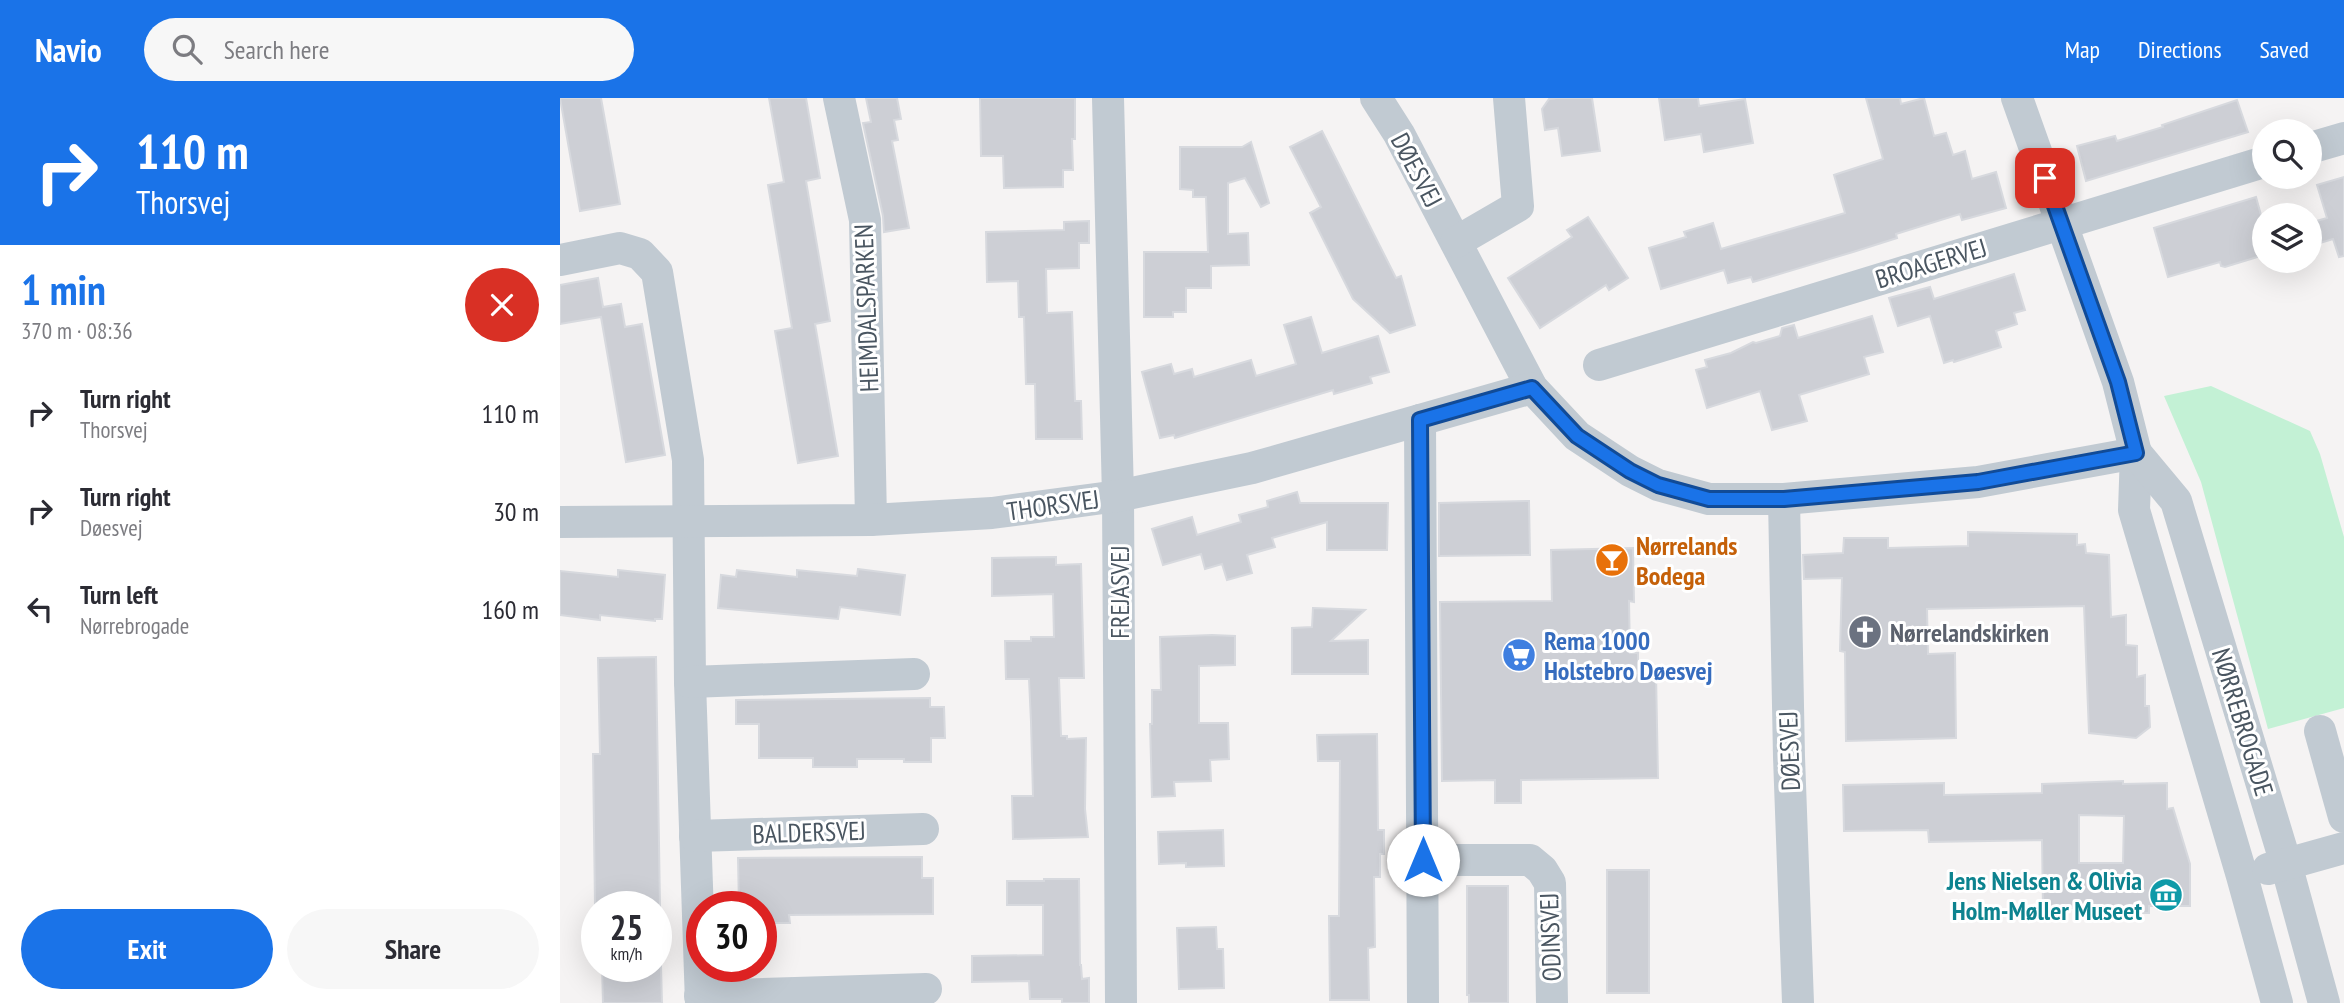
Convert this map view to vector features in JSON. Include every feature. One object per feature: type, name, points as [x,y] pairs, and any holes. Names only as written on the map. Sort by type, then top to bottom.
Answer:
[{"type":"street","name":"HEIMDALSPARKEN","points":[[839,98],[865,220],[871,520]]},
{"type":"street","name":"FREJASVEJ","points":[[1108,98],[1118,496],[1121,1003]]},
{"type":"street","name":"DØESVEJ","points":[[1376,98],[1399,134],[1532,388],[1577,436],[1630,471],[1658,485],[1709,499],[1784,499],[1978,482],[2136,453]]},
{"type":"street","points":[[1456,242],[1518,206],[1509,98]]},
{"type":"street","name":"NØRREBROGADE","points":[[2017,98],[2118,382],[2136,453],[2134,510],[2277,1003]]},
{"type":"street","points":[[2322,144],[2344,138]]},
{"type":"street","name":"BROAGERVEJ","points":[[1599,365],[2252,166]]},
{"type":"street","points":[[560,260],[620,248],[640,254],[657,272],[688,460],[690,682],[701,1000],[926,989]]},
{"type":"street","name":"THORSVEJ","points":[[560,522],[871,520],[992,513],[1118,496],[1252,468],[1532,388]]},
{"type":"street","points":[[1420,420],[1423,1003]]},
{"type":"street","name":"NØRREBROGADE","points":[[2136,453],[2176,501],[2286,864],[2325,1003]]},
{"type":"street","name":"DØESVEJ","points":[[1784,499],[1789,757],[1798,1003]]},
{"type":"street","points":[[690,682],[914,674]]},
{"type":"street","points":[[2320,731],[2344,817]]},
{"type":"street","name":"BALDERSVEJ","points":[[695,836],[923,829]]},
{"type":"street","points":[[2242,876],[2344,848]]},
{"type":"street","name":"ODINSVEJ","points":[[1423,860],[1530,860],[1542,870],[1550,883],[1552,1003]]},
{"type":"green space","points":[[2211,386],[2310,431],[2320,454],[2344,537],[2344,708],[2268,729],[2201,482],[2164,396]]},
{"type":"building","points":[[560,98],[601,98],[620,204],[580,211]]},
{"type":"building","points":[[769,98],[806,98],[820,178],[806,181],[830,321],[815,324],[838,456],[798,463],[775,331],[792,328],[768,185],[784,182]]},
{"type":"building","points":[[866,98],[897,98],[901,119],[894,120],[898,140],[892,141],[909,228],[884,232],[863,123],[871,122]]},
{"type":"building","points":[[980,98],[1075,98],[1073,170],[1063,170],[1063,187],[1004,188],[1003,156],[981,156]]},
{"type":"building","points":[[1592,98],[1600,151],[1562,156],[1558,128],[1545,130],[1542,109],[1549,99]]},
{"type":"building","points":[[1659,98],[1698,98],[1699,106],[1745,99],[1753,143],[1704,152],[1701,134],[1665,140]]},
{"type":"building","points":[[1866,98],[1900,98],[1901,104],[1924,98],[1934,136],[1946,133],[1953,155],[1965,151],[1972,179],[1996,172],[2006,208],[1962,220],[1960,214],[1896,234],[1897,238],[1753,282],[1751,277],[1728,283],[1724,270],[1661,289],[1649,248],[1686,237],[1684,232],[1713,223],[1721,249],[1845,213],[1834,175],[1883,159]]},
{"type":"building","points":[[2237,100],[2248,132],[2086,181],[2077,146],[2115,136],[2117,141]]},
{"type":"building","points":[[1322,131],[1396,278],[1401,276],[1415,325],[1390,333],[1353,299],[1310,213],[1321,207],[1290,147]]},
{"type":"building","points":[[1251,142],[1269,203],[1261,207],[1245,178],[1228,183],[1228,234],[1248,233],[1249,265],[1211,266],[1211,288],[1186,288],[1186,312],[1173,312],[1173,317],[1144,317],[1144,252],[1208,252],[1206,197],[1193,197],[1193,190],[1180,189],[1180,147],[1242,147]]},
{"type":"building","points":[[2344,177],[2344,256],[2339,257],[2333,239],[2322,242],[2322,219],[2327,218],[2318,189],[2322,189],[2322,184]]},
{"type":"building","points":[[2256,197],[2258,203],[2252,203],[2252,259],[2225,267],[2221,266],[2220,262],[2168,277],[2154,228]]},
{"type":"building","points":[[1588,217],[1628,278],[1609,290],[1606,285],[1540,328],[1508,278],[1572,237],[1567,230]]},
{"type":"building","points":[[1089,221],[1089,243],[1079,243],[1079,268],[1046,269],[1047,313],[1072,312],[1075,401],[1081,401],[1082,439],[1036,439],[1035,384],[1026,384],[1024,317],[1019,317],[1018,281],[987,282],[986,232],[1064,230],[1064,222]]},
{"type":"building","points":[[2014,274],[2025,310],[2014,313],[2017,324],[1996,331],[2001,347],[1954,362],[1944,363],[1930,316],[1898,326],[1889,298],[1930,287],[1934,299]]},
{"type":"building","points":[[598,278],[603,307],[621,304],[625,327],[642,324],[665,455],[626,462],[601,317],[560,324],[560,285]]},
{"type":"building","points":[[1872,316],[1883,352],[1864,357],[1869,374],[1799,395],[1807,421],[1772,430],[1760,391],[1707,408],[1696,370],[1707,367],[1705,360],[1731,353],[1753,342],[1780,336],[1782,328],[1794,325],[1798,338]]},
{"type":"building","points":[[1311,317],[1322,353],[1378,336],[1389,372],[1370,377],[1372,383],[1334,394],[1333,390],[1175,438],[1174,435],[1160,438],[1142,372],[1171,364],[1174,374],[1192,369],[1194,377],[1251,360],[1256,376],[1296,364],[1284,325]]},
{"type":"building","points":[[1297,492],[1300,503],[1388,503],[1387,550],[1327,550],[1327,522],[1272,538],[1275,547],[1247,555],[1252,573],[1227,580],[1222,564],[1205,569],[1201,554],[1163,565],[1152,529],[1192,517],[1197,535],[1241,522],[1239,515],[1268,507],[1267,501]]},
{"type":"building","points":[[1529,501],[1530,555],[1439,556],[1439,503]]},
{"type":"building","name":"Nørrelandskirken","points":[[1968,532],[2077,534],[2077,545],[2085,544],[2086,553],[2109,555],[2111,617],[2126,615],[2126,645],[2137,646],[2137,677],[2145,675],[2145,706],[2149,706],[2150,727],[2136,738],[2089,733],[2084,606],[1927,609],[1928,654],[1955,653],[1956,738],[1846,741],[1845,652],[1840,651],[1842,578],[1804,579],[1803,555],[1843,553],[1844,538],[1888,538],[1888,548],[1968,546]]},
{"type":"building","points":[[1633,548],[1634,602],[1629,601],[1630,653],[1638,653],[1638,673],[1656,673],[1658,778],[1521,780],[1521,803],[1495,803],[1495,780],[1442,781],[1440,602],[1552,601],[1551,550]]},
{"type":"building","points":[[1056,557],[1056,565],[1081,564],[1084,678],[1059,678],[1061,736],[1067,736],[1067,739],[1086,738],[1085,809],[1088,837],[1013,839],[1012,796],[1033,796],[1031,722],[1029,679],[1006,679],[1005,641],[1031,641],[1031,637],[1054,637],[1053,594],[992,596],[992,558]]},
{"type":"building","points":[[858,569],[905,575],[900,615],[840,607],[838,619],[718,608],[721,575],[736,577],[737,570],[797,577],[797,570],[857,576]]},
{"type":"building","points":[[618,570],[665,575],[662,619],[655,621],[600,615],[600,620],[560,615],[560,571],[618,577]]},
{"type":"building","points":[[1313,608],[1365,610],[1331,641],[1368,640],[1368,674],[1292,674],[1292,628],[1312,627]]},
{"type":"building","points":[[1235,636],[1235,665],[1199,666],[1199,723],[1228,723],[1229,759],[1210,760],[1211,781],[1174,782],[1175,796],[1152,797],[1150,724],[1152,690],[1161,690],[1160,637]]},
{"type":"building","points":[[656,657],[660,891],[595,891],[593,754],[600,754],[598,658]]},
{"type":"building","points":[[930,698],[930,707],[944,707],[945,738],[931,738],[931,762],[857,759],[857,767],[813,767],[813,758],[759,758],[759,724],[736,724],[736,700]]},
{"type":"building","points":[[1377,734],[1378,830],[1384,830],[1384,854],[1380,854],[1380,877],[1374,877],[1375,947],[1368,948],[1369,1000],[1330,1000],[1329,916],[1339,916],[1340,761],[1318,761],[1317,735]]},
{"type":"building","points":[[2123,781],[2123,784],[2167,783],[2167,809],[2173,808],[2190,864],[2190,906],[2149,906],[2149,913],[2083,913],[2083,908],[2043,908],[2042,840],[1929,842],[1928,830],[1844,831],[1843,785],[1944,783],[1944,795],[2042,793],[2042,784]],"holes":[[[2079,815],[2124,816],[2123,863],[2079,863]]]},
{"type":"building","points":[[1223,830],[1224,866],[1186,867],[1186,863],[1159,864],[1158,832]]},
{"type":"building","points":[[922,857],[922,878],[933,878],[933,914],[789,915],[790,923],[777,923],[777,891],[739,891],[738,858]]},
{"type":"building","points":[[1607,870],[1649,870],[1649,993],[1607,993]]},
{"type":"building","points":[[1079,879],[1080,965],[1082,979],[1089,978],[1089,1003],[1062,1003],[1062,999],[1030,999],[1029,981],[972,982],[972,956],[1043,955],[1043,905],[1007,905],[1007,881]]},
{"type":"building","points":[[1467,886],[1508,886],[1508,1003],[1469,1003]]},
{"type":"building","points":[[1216,927],[1217,949],[1223,949],[1224,988],[1179,989],[1177,928]]},
{"type":"building","points":[[602,982],[661,982],[662,1003],[603,1003]]},
{"type":"place","name":"Nørrelands Bodega","points":[[1612,560]]},
{"type":"place","name":"Nørrelandskirken","points":[[1865,632]]},
{"type":"place","name":"Rema 1000 Holstebro Døesvej","points":[[1519,655]]},
{"type":"place","name":"Jens Nielsen & Olivia Holm-Møller Museet","points":[[2166,895]]},
{"type":"route","points":[[1423,860],[1420,420],[1532,388],[1577,436],[1630,471],[1658,485],[1709,499],[1784,499],[1978,482],[2136,453],[2118,382],[2045,178]]}]
